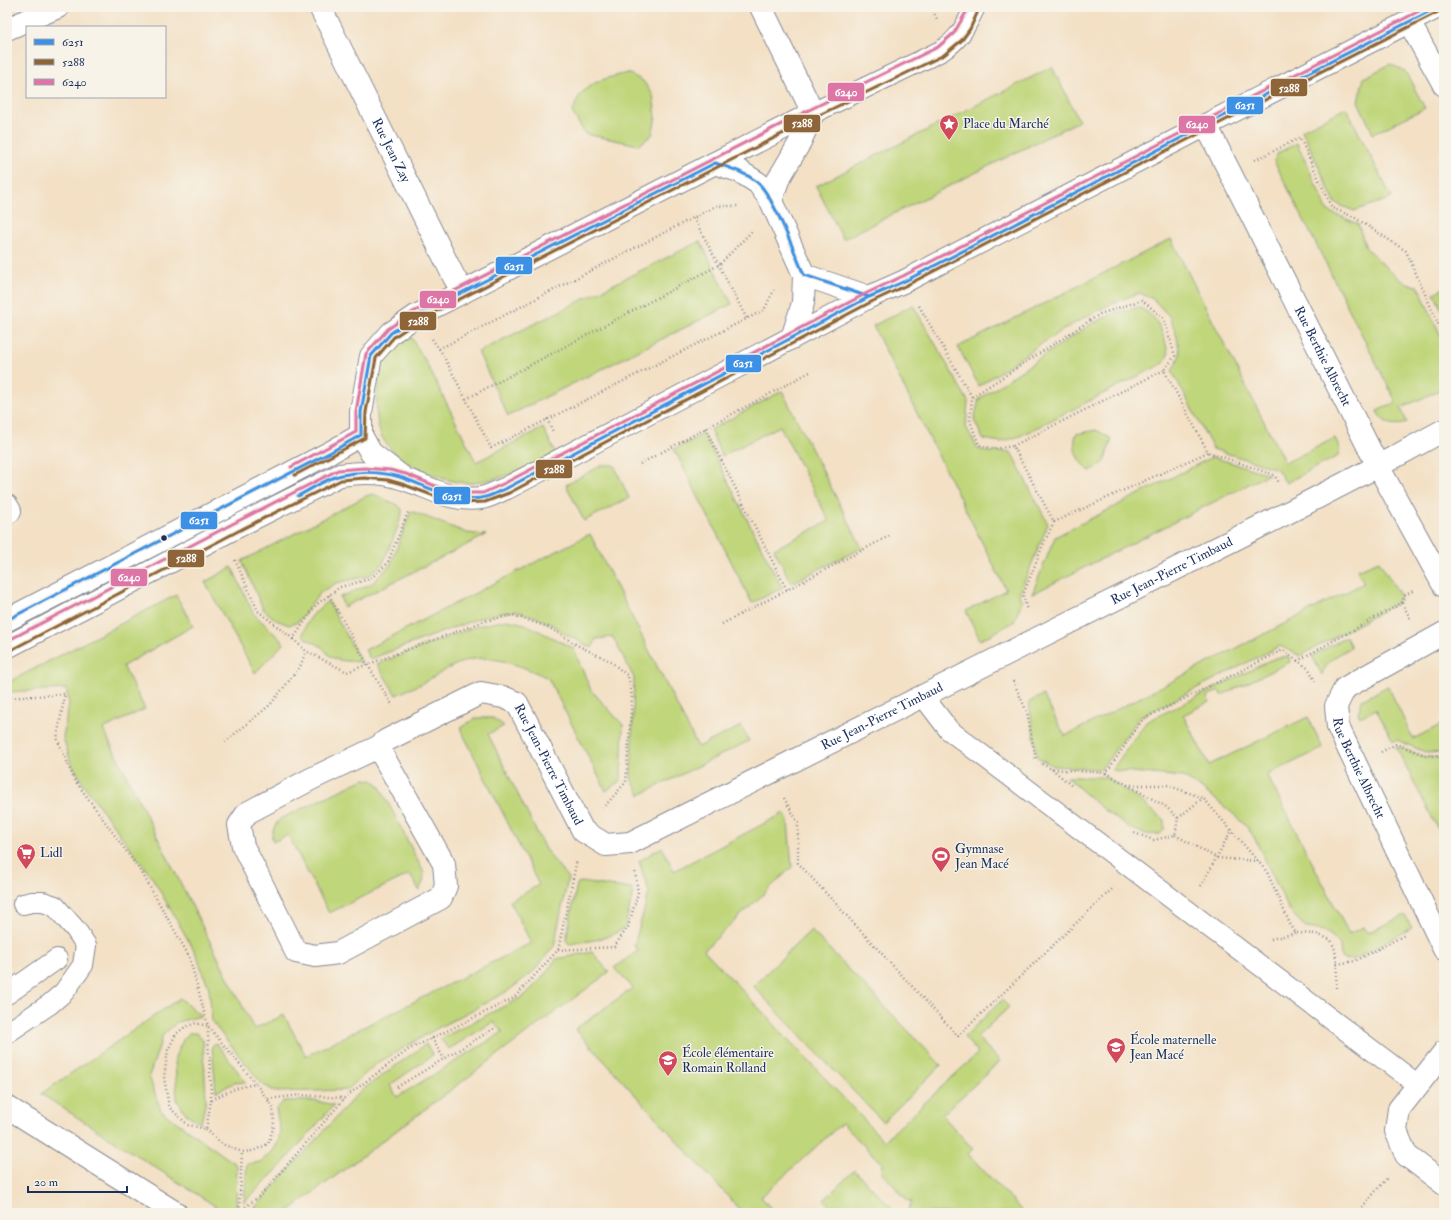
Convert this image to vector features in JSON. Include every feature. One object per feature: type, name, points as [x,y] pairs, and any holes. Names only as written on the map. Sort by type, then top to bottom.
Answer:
[{"type":"street","points":[[7,29],[58,7]]},
{"type":"street","name":"Rue Jean Zay","points":[[320,7],[463,292]]},
{"type":"street","points":[[761,7],[813,113]]},
{"type":"street","points":[[7,647],[244,523],[340,475],[356,473],[379,474],[411,482],[441,494],[460,498],[482,498],[507,488],[869,297],[905,281],[1206,124],[1438,7]]},
{"type":"street","points":[[1409,22],[1444,85]]},
{"type":"street","points":[[411,482],[371,453],[360,434],[361,412],[371,356],[391,332],[416,316],[813,113]]},
{"type":"street","points":[[773,208],[778,180],[799,144],[813,113]]},
{"type":"street","name":"Rue Berthie Albrecht","points":[[1206,124],[1378,466],[1444,586]]},
{"type":"street","points":[[715,163],[749,176],[758,183],[773,208],[804,275],[803,303],[792,338]]},
{"type":"street","points":[[804,275],[869,297]]},
{"type":"street","name":"Rue Jean-Pierre Timbaud","points":[[378,747],[444,864],[446,886],[441,898],[338,953],[315,956],[296,952],[243,846],[239,824],[247,813],[481,693],[503,697],[518,703],[583,831],[606,845],[630,843],[1295,509],[1444,430]]},
{"type":"street","points":[[7,620],[331,452],[360,434]]},
{"type":"street","points":[[7,506],[10,511],[7,513]]},
{"type":"street","name":"Rue Berthie Albrecht","points":[[1444,634],[1345,688],[1336,706],[1338,727],[1444,949]]},
{"type":"street","points":[[1444,1052],[1399,1109],[1396,1131],[1406,1155],[1444,1184]]},
{"type":"street","points":[[7,1107],[176,1213]]},
{"type":"lane","points":[[813,113],[950,46],[957,40],[975,7]]},
{"type":"lane","points":[[923,696],[949,730],[1418,1085]]},
{"type":"lane","points":[[7,1033],[50,1004],[64,992],[83,965],[86,945],[76,930],[56,906],[43,902],[23,904]]},
{"type":"lane","points":[[7,994],[57,959]]},
{"type":"path","points":[[931,7],[938,21]]},
{"type":"path","points":[[1231,172],[1300,138],[1332,208],[1354,217],[1406,251],[1444,336]]},
{"type":"path","points":[[439,349],[716,206],[738,206],[743,210]]},
{"type":"path","points":[[466,399],[719,265],[773,208]]},
{"type":"path","points":[[694,218],[747,318]]},
{"type":"path","points":[[905,281],[972,397],[970,421],[979,445],[994,449],[1013,446],[1164,370],[1175,356],[1164,319],[1142,300],[1100,314],[972,397]]},
{"type":"path","points":[[416,316],[439,349],[491,448],[764,310],[776,285]]},
{"type":"path","points":[[1164,370],[1208,452],[1274,475],[1295,509]]},
{"type":"path","points":[[640,464],[810,372]]},
{"type":"path","points":[[705,428],[787,590]]},
{"type":"path","points":[[1013,446],[1054,522]]},
{"type":"path","points":[[1035,640],[1023,595],[1054,522],[1208,452]]},
{"type":"path","points":[[293,639],[316,605],[340,587],[370,579],[386,564],[411,482]]},
{"type":"path","points":[[722,624],[891,535]]},
{"type":"path","points":[[235,558],[258,611],[306,651],[347,672],[485,621],[514,616],[548,627],[577,645],[610,661],[628,676],[632,696],[626,782],[583,831],[558,950],[514,998],[408,1050],[344,1098],[262,1194],[239,1213]]},
{"type":"path","points":[[329,595],[367,664],[408,730]]},
{"type":"path","points":[[1297,661],[1402,603],[1424,644]]},
{"type":"path","points":[[1106,773],[1143,719],[1283,650],[1309,670],[1323,694],[1336,706]]},
{"type":"path","points":[[225,742],[270,705],[300,667],[306,651]]},
{"type":"path","points":[[1003,656],[1027,712],[1035,760],[1052,769],[1106,773],[1165,806],[1178,818]]},
{"type":"path","points":[[7,698],[64,694],[57,738],[74,780],[142,873],[189,956],[208,1026],[211,1101],[206,1129]]},
{"type":"path","points":[[1357,766],[1396,744],[1427,756],[1444,755]]},
{"type":"path","points":[[771,772],[798,823],[798,863],[958,1036],[1133,870]]},
{"type":"path","points":[[1126,785],[1167,785],[1204,798],[1267,872],[1290,924],[1296,933],[1316,934],[1331,940],[1335,950],[1336,964],[1356,962],[1431,922]]},
{"type":"path","points":[[1175,835],[1178,818],[1204,798]]},
{"type":"path","points":[[1129,830],[1135,834],[1154,840],[1175,835],[1217,858],[1258,861]]},
{"type":"path","points":[[1217,858],[1232,830]]},
{"type":"path","points":[[558,950],[614,947],[628,927],[638,892],[630,843]]},
{"type":"path","points":[[196,1024],[208,1026],[256,1084],[273,1107],[274,1126],[268,1144],[253,1151],[242,1152],[222,1144],[206,1129],[188,1125],[169,1107],[164,1077],[168,1050],[176,1034],[185,1027],[196,1024]]},
{"type":"path","points":[[397,1087],[495,1028]]},
{"type":"path","points":[[432,1038],[444,1059]]},
{"type":"path","points":[[211,1101],[222,1094],[237,1088],[256,1084]]},
{"type":"path","points":[[268,1099],[300,1095],[344,1098]]},
{"type":"path","points":[[239,1213],[242,1152]]},
{"type":"path","points":[[1357,1213],[1406,1155]]},
{"type":"green space","points":[[1390,64],[1405,71],[1425,108],[1373,134],[1358,101],[1364,78]]},
{"type":"green space","points":[[1052,67],[1079,121],[843,239],[816,186]]},
{"type":"green space","points":[[628,73],[643,81],[653,95],[656,117],[652,135],[639,145],[585,134],[572,112],[580,95],[596,83]]},
{"type":"green space","points":[[1346,108],[1392,198],[1354,211],[1335,203],[1302,130]]},
{"type":"green space","points":[[1297,143],[1328,211],[1358,224],[1366,248],[1391,272],[1407,284],[1418,286],[1444,343],[1444,388],[1401,408],[1407,423],[1398,425],[1389,423],[1382,419],[1379,415],[1377,411],[1396,402],[1274,161],[1278,153]]},
{"type":"green space","points":[[1171,239],[1285,463],[1335,438],[1340,450],[1338,456],[1286,483],[1277,469],[1213,449],[1172,371],[1180,355],[1177,337],[1170,317],[1153,299],[1139,293],[1118,301],[1076,322],[979,386],[958,347]]},
{"type":"green space","points":[[700,241],[732,304],[508,416],[478,352]]},
{"type":"green space","points":[[1444,288],[1444,315],[1434,293]]},
{"type":"green space","points":[[913,305],[968,401],[966,427],[978,449],[989,452],[1011,452],[1048,524],[1019,595],[1022,601],[1014,622],[980,640],[966,611],[1006,590],[873,326]]},
{"type":"green space","points":[[1139,307],[1152,316],[1160,329],[1168,354],[1164,363],[1020,436],[1001,442],[983,439],[974,420],[979,399],[1091,324],[1115,313]]},
{"type":"green space","points":[[408,332],[426,362],[476,462],[543,428],[556,454],[511,474],[471,483],[457,482],[432,475],[408,463],[397,455],[382,437],[379,429],[377,418],[378,384],[387,355],[399,340]]},
{"type":"green space","points":[[782,391],[862,548],[791,583],[774,549],[829,521],[780,426],[722,456],[710,430]]},
{"type":"green space","points":[[1096,430],[1112,439],[1104,463],[1090,471],[1077,455],[1075,450],[1075,440],[1076,434]]},
{"type":"green space","points":[[704,434],[782,588],[752,603],[674,449]]},
{"type":"green space","points":[[1212,457],[1269,474],[1032,594],[1055,537]]},
{"type":"green space","points":[[602,465],[614,465],[629,498],[584,521],[566,485]]},
{"type":"green space","points":[[373,494],[398,505],[402,509],[402,514],[397,529],[383,563],[369,576],[336,583],[320,593],[298,622],[289,625],[276,620],[263,609],[242,561],[366,496]]},
{"type":"green space","points":[[411,511],[467,533],[486,535],[344,607],[340,597],[371,584],[390,565]]},
{"type":"green space","points":[[590,534],[698,747],[741,726],[749,741],[640,795],[631,778],[634,678],[613,637],[596,639],[592,648],[565,634],[553,625],[533,616],[516,611],[499,613],[477,619],[370,659],[365,650]]},
{"type":"green space","points":[[1379,561],[1400,595],[1397,603],[1300,656],[1280,646],[1140,717],[1101,769],[1053,766],[1037,757],[1029,702],[1043,695],[1065,736],[1364,583],[1357,570]]},
{"type":"green space","points":[[232,567],[253,613],[284,643],[255,673],[205,582]]},
{"type":"green space","points":[[176,595],[193,626],[123,666],[145,709],[103,729],[254,1029],[284,1015],[306,1056],[531,943],[510,901],[539,885],[460,728],[476,718],[493,718],[504,726],[488,734],[545,849],[568,878],[554,946],[534,971],[508,991],[436,1029],[376,1064],[347,1090],[276,1092],[262,1084],[212,1022],[209,988],[195,952],[153,879],[86,788],[71,763],[63,737],[69,704],[66,689],[7,692],[7,683]]},
{"type":"green space","points":[[328,601],[361,662],[333,658],[321,646],[303,635],[309,620]]},
{"type":"green space","points":[[507,620],[525,624],[573,648],[591,690],[623,725],[621,780],[606,791],[548,678],[522,667],[502,661],[483,658],[474,659],[453,666],[421,684],[396,695],[377,664],[477,626]]},
{"type":"green space","points":[[1346,637],[1351,647],[1330,661],[1324,669],[1322,675],[1312,656]]},
{"type":"green space","points":[[1289,657],[1290,662],[1222,695],[1219,691],[1207,696],[1209,702],[1183,715],[1209,765],[1308,717],[1323,748],[1267,775],[1349,934],[1363,927],[1367,933],[1405,915],[1412,928],[1354,959],[1346,960],[1341,958],[1340,945],[1333,937],[1324,931],[1308,928],[1302,924],[1289,910],[1254,837],[1246,826],[1231,812],[1201,788],[1183,777],[1112,770],[1146,722],[1275,658]]},
{"type":"green space","points":[[1388,686],[1413,739],[1444,723],[1444,752],[1427,753],[1397,740],[1393,741],[1376,709],[1360,717],[1358,714],[1362,700]]},
{"type":"green space","points":[[1396,747],[1426,757],[1444,758],[1444,841]]},
{"type":"green space","points":[[1067,777],[1106,777],[1138,799],[1164,820],[1164,830],[1160,834],[1149,834],[1127,826],[1116,819]]},
{"type":"green space","points":[[364,779],[372,780],[379,785],[423,871],[424,876],[422,885],[419,890],[410,874],[329,913],[288,835],[273,842],[272,833],[274,827],[280,819]]},
{"type":"green space","name":"École élémentaire Romain Rolland","points":[[784,813],[788,821],[792,867],[704,950],[884,1141],[978,1053],[964,1037],[1002,1000],[1009,1007],[977,1037],[1000,1061],[942,1115],[973,1149],[968,1154],[1024,1213],[906,1213],[912,1202],[908,1201],[882,1173],[883,1163],[872,1154],[842,1123],[761,1197],[775,1213],[743,1213],[575,1029],[633,988],[614,968],[639,950],[634,946],[649,892],[639,861],[662,847],[674,871]]},
{"type":"green space","points":[[581,882],[632,889],[633,893],[625,927],[612,935],[591,941],[569,944],[566,940],[577,884]]},
{"type":"green space","points":[[811,930],[941,1065],[883,1122],[753,986]]},
{"type":"green space","points":[[592,952],[609,972],[286,1213],[250,1213],[358,1093],[426,1044],[433,1055],[390,1085],[397,1097],[503,1032],[493,1022],[449,1049],[440,1039],[524,996],[541,979],[556,959]]},
{"type":"green space","points":[[180,998],[201,1016],[177,1022],[163,1035],[149,1076],[161,1111],[237,1165],[236,1210],[234,1213],[226,1213],[41,1094]]},
{"type":"green space","points":[[188,1033],[196,1033],[203,1040],[206,1100],[201,1123],[186,1114],[177,1100],[175,1057]]},
{"type":"green space","points":[[216,1043],[246,1082],[234,1083],[216,1092],[212,1046]]},
{"type":"green space","points":[[284,1101],[316,1101],[334,1105],[276,1171],[244,1202],[247,1164],[260,1162],[273,1151],[279,1140],[280,1129],[276,1109]]},
{"type":"green space","points":[[854,1170],[897,1213],[836,1213],[824,1200]]},
{"type":"transit line","name":"6240","points":[[291,467],[356,432],[356,412],[366,354],[388,329],[413,312],[811,109],[938,47],[954,33],[969,7]]},
{"type":"transit line","name":"6240","points":[[7,641],[338,470],[364,468],[390,470],[406,474],[443,489],[460,493],[483,493],[505,483],[867,293],[903,276],[1427,7]]},
{"type":"transit line","name":"6251","points":[[7,620],[361,435],[361,412],[371,356],[391,333],[416,316],[715,163],[747,176],[757,182],[763,189],[777,212],[804,275],[869,297],[905,281],[1438,7]]},
{"type":"transit line","name":"5288","points":[[295,475],[365,438],[366,412],[376,358],[394,337],[419,320],[815,117],[944,55],[962,40],[970,29],[979,9]]},
{"type":"transit line","name":"5288","points":[[9,651],[246,527],[341,480],[364,478],[388,480],[459,503],[485,502],[509,493],[871,302],[907,285],[1440,11]]},
{"type":"transit line","name":"6251","points":[[298,496],[336,476],[364,473],[393,475],[460,498],[470,499],[488,496],[507,488],[869,297],[888,289]]},
{"type":"place","name":"Place du Marché","points":[[949,141]]},
{"type":"place","name":"Lidl","points":[[26,870]]},
{"type":"place","name":"Gymnase Jean Macé","points":[[941,873]]},
{"type":"place","name":"École maternelle Jean Macé","points":[[1116,1064]]},
{"type":"place","name":"École élémentaire Romain Rolland","points":[[668,1077]]}]
